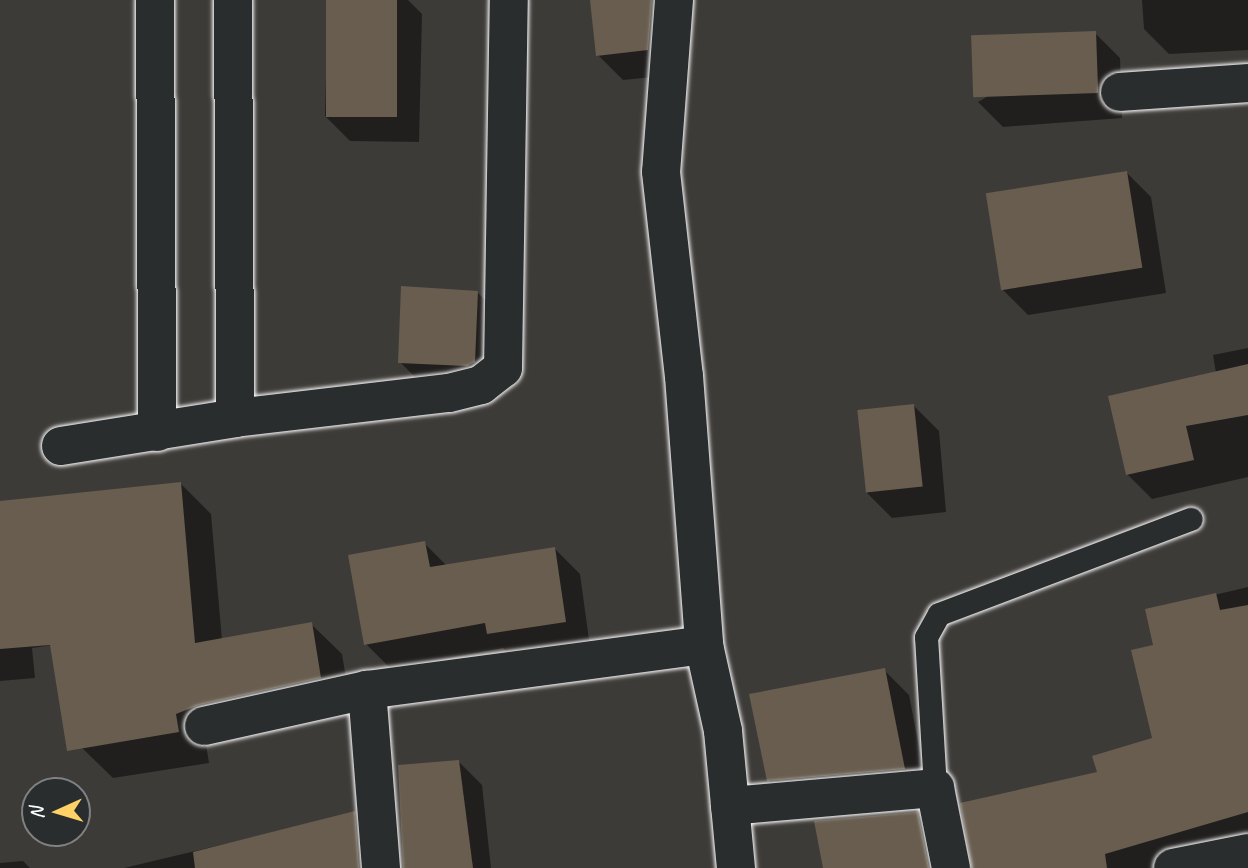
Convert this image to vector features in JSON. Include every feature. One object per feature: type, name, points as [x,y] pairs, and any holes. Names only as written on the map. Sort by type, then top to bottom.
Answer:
[{"type":"street","points":[[155,0],[157,432]]},
{"type":"street","points":[[233,0],[235,418]]},
{"type":"street","points":[[61,446],[235,418],[449,393],[481,385],[503,368],[509,0]]},
{"type":"street","points":[[674,0],[661,172],[684,376],[704,645],[723,731],[736,868]]},
{"type":"street","points":[[1120,92],[1248,83]]},
{"type":"street","points":[[204,726],[367,691],[704,645]]},
{"type":"street","points":[[367,691],[381,868]]},
{"type":"street","points":[[730,806],[936,788],[951,868]]},
{"type":"street","points":[[1173,868],[1248,853]]},
{"type":"lane","points":[[936,788],[926,637],[939,614],[1191,519]]},
{"type":"building","points":[[326,0],[397,0],[397,117],[326,117]]},
{"type":"building","points":[[590,0],[652,0],[648,50],[596,56]]},
{"type":"building","points":[[1096,31],[1098,93],[973,97],[971,35]]},
{"type":"building","points":[[1127,171],[1142,268],[1001,290],[986,193]]},
{"type":"building","points":[[401,286],[478,291],[475,362],[467,366],[398,363]]},
{"type":"building","points":[[1248,364],[1248,415],[1186,426],[1194,460],[1126,475],[1108,396]]},
{"type":"building","points":[[914,404],[923,487],[866,493],[857,410]]},
{"type":"building","points":[[181,482],[195,643],[312,622],[321,678],[199,705],[176,714],[179,732],[67,751],[50,645],[0,649],[0,501]]},
{"type":"building","points":[[425,541],[430,567],[555,547],[566,622],[487,634],[485,623],[364,645],[348,555]]},
{"type":"building","points":[[1216,593],[1220,610],[1248,605],[1248,812],[1105,854],[1107,868],[972,868],[960,803],[1097,772],[1092,756],[1152,738],[1131,650],[1153,645],[1145,609]]},
{"type":"building","points":[[885,668],[905,769],[767,781],[749,694]]},
{"type":"building","points":[[459,760],[473,868],[403,868],[398,765]]},
{"type":"building","points":[[355,811],[359,868],[195,868],[193,852]]},
{"type":"building","points":[[918,812],[929,868],[823,868],[814,821]]}]
